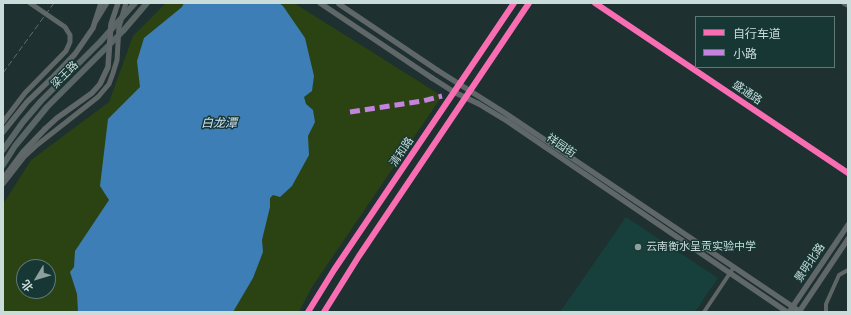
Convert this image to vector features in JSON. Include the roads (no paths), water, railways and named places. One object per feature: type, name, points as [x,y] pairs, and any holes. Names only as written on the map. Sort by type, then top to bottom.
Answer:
[{"type":"main road","name":"梁王路","points":[[3,132],[27,102],[75,54],[93,28],[101,3]]},
{"type":"main road","points":[[3,179],[23,152],[45,129],[57,118],[92,93],[100,84],[108,67],[111,24],[118,3]]},
{"type":"main road","name":"梁王路","points":[[3,150],[23,122],[58,83],[100,42],[135,3]]},
{"type":"main road","name":"梁王路","points":[[3,165],[30,127],[64,90],[118,36],[147,3]]},
{"type":"main road","name":"祥园街","points":[[320,3],[454,92],[479,104],[507,121],[731,272],[790,310],[799,312]]},
{"type":"main road","name":"祥园街","points":[[338,3],[437,70],[505,112],[734,267],[790,310]]},
{"type":"main road","name":"清和路","points":[[308,312],[338,264],[514,3]]},
{"type":"main road","name":"清和路","points":[[324,312],[345,278],[529,3]]},
{"type":"main road","points":[[844,3],[848,6]]},
{"type":"main road","name":"景明北路","points":[[790,310],[848,225]]},
{"type":"main road","name":"景明北路","points":[[799,312],[848,239]]},
{"type":"street","points":[[3,122],[25,93],[58,61],[68,49],[70,38],[65,27],[30,3]]},
{"type":"street","points":[[93,28],[107,3]]},
{"type":"street","points":[[3,184],[24,158],[49,134],[98,97],[109,84],[117,60],[119,27],[126,3]]},
{"type":"street","name":"盛通路","points":[[596,3],[848,173]]},
{"type":"street","points":[[704,312],[734,267]]},
{"type":"street","points":[[826,312],[826,304],[839,276],[848,270]]},
{"type":"water","name":"白龙潭","points":[[184,3],[279,3],[283,6],[305,38],[314,76],[312,91],[304,97],[306,104],[313,110],[315,122],[308,136],[309,155],[292,186],[280,197],[273,195],[270,198],[270,207],[262,240],[263,252],[253,278],[233,312],[78,312],[77,294],[70,272],[74,267],[75,251],[109,200],[100,186],[108,119],[140,87],[137,61],[144,38],[182,7]]},
{"type":"railway","points":[[3,73],[54,3]]},
{"type":"place","name":"云南衡水呈贡实验中学","points":[[638,247]]}]
